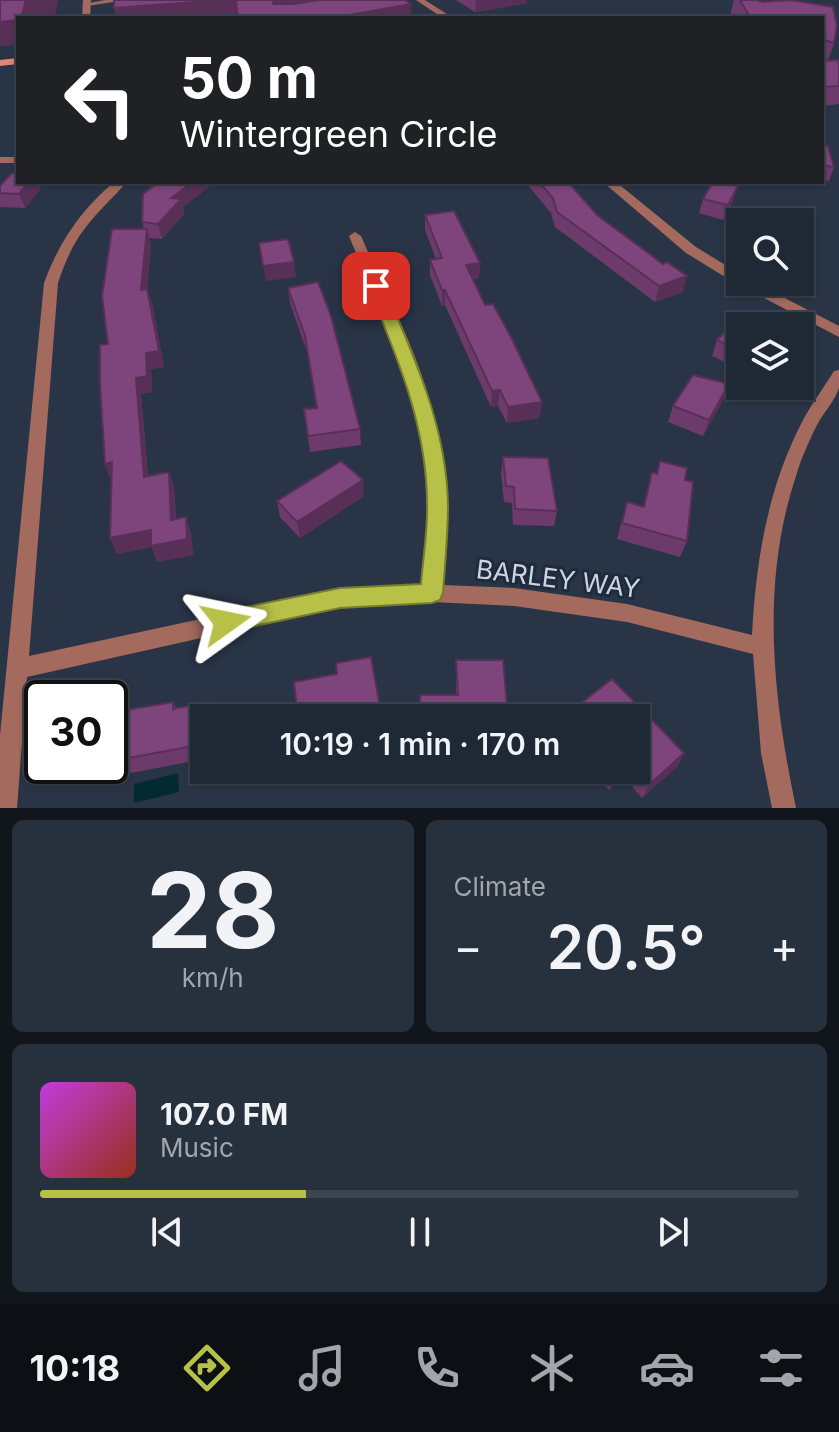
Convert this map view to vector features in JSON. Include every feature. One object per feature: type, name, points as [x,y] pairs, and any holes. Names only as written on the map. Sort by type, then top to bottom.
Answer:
[{"type":"street","points":[[420,0],[446,16]]},
{"type":"street","points":[[5,808],[51,283],[60,254],[76,224],[119,184]]},
{"type":"street","points":[[611,184],[691,250],[726,271]]},
{"type":"street","points":[[355,236],[418,386],[431,442],[438,504],[432,593]]},
{"type":"street","points":[[771,296],[839,332]]},
{"type":"street","points":[[784,808],[772,757],[761,647],[768,565],[779,495],[800,440],[839,375]]},
{"type":"street","name":"BARLEY WAY","points":[[17,669],[340,598],[432,593],[514,597],[627,613],[761,647]]},
{"type":"lane","points":[[87,2],[123,0]]},
{"type":"shaded area","points":[[178,773],[179,792],[134,803],[134,784]]},
{"type":"building","points":[[0,0],[26,0],[22,16],[16,16],[16,20],[0,22]]},
{"type":"building","points":[[114,0],[222,0],[114,8]]},
{"type":"building","points":[[236,0],[274,0],[273,4],[294,4],[319,0],[405,0],[411,4],[343,16],[238,16]]},
{"type":"building","points":[[740,0],[791,0],[833,7],[837,26],[834,43],[824,40],[824,16],[749,16]]},
{"type":"building","points":[[839,60],[839,86],[824,87],[824,61]]},
{"type":"building","points":[[824,146],[828,146],[834,167],[824,165]]},
{"type":"building","points":[[12,173],[16,173],[16,184],[27,184],[19,194],[0,193],[0,186]]},
{"type":"building","points":[[156,184],[190,184],[171,198],[181,199],[158,224],[142,222],[143,194]]},
{"type":"building","points":[[541,184],[570,184],[597,215],[663,264],[667,262],[687,276],[659,286],[557,212],[553,198]]},
{"type":"building","points":[[712,184],[738,186],[728,205],[703,199]]},
{"type":"building","points":[[454,211],[480,263],[466,265],[485,305],[493,304],[542,402],[508,407],[500,390],[492,391],[445,290],[442,290],[430,260],[442,258],[425,215]]},
{"type":"building","points":[[112,229],[147,229],[141,290],[147,289],[159,351],[146,353],[147,376],[136,378],[144,477],[169,472],[171,520],[186,517],[187,539],[151,546],[151,530],[110,538],[112,462],[105,464],[100,345],[108,344],[102,296]]},
{"type":"building","points":[[288,239],[294,262],[263,266],[259,243]]},
{"type":"building","points":[[318,282],[331,316],[360,429],[308,436],[304,409],[317,408],[305,336],[288,288]]},
{"type":"building","points":[[726,331],[726,344],[717,340]]},
{"type":"building","points":[[693,375],[726,383],[726,389],[709,420],[673,406]]},
{"type":"building","points":[[503,457],[548,458],[557,511],[515,509],[514,487],[506,486]]},
{"type":"building","points":[[341,461],[363,480],[297,522],[277,501]]},
{"type":"building","points":[[660,461],[687,468],[685,480],[693,482],[687,541],[622,523],[627,502],[644,507],[652,472],[657,474]]},
{"type":"building","points":[[371,657],[379,704],[296,704],[294,682],[337,674],[336,663]]},
{"type":"building","points":[[456,660],[503,660],[507,704],[420,704],[420,695],[458,695]]},
{"type":"building","points":[[612,679],[636,704],[580,704]]},
{"type":"building","points":[[173,702],[173,709],[190,706],[190,747],[128,758],[128,710]]},
{"type":"building","points":[[650,718],[684,753],[650,784]]},
{"type":"route","points":[[226,622],[340,598],[432,593],[438,504],[431,442],[418,386],[376,286]]}]
